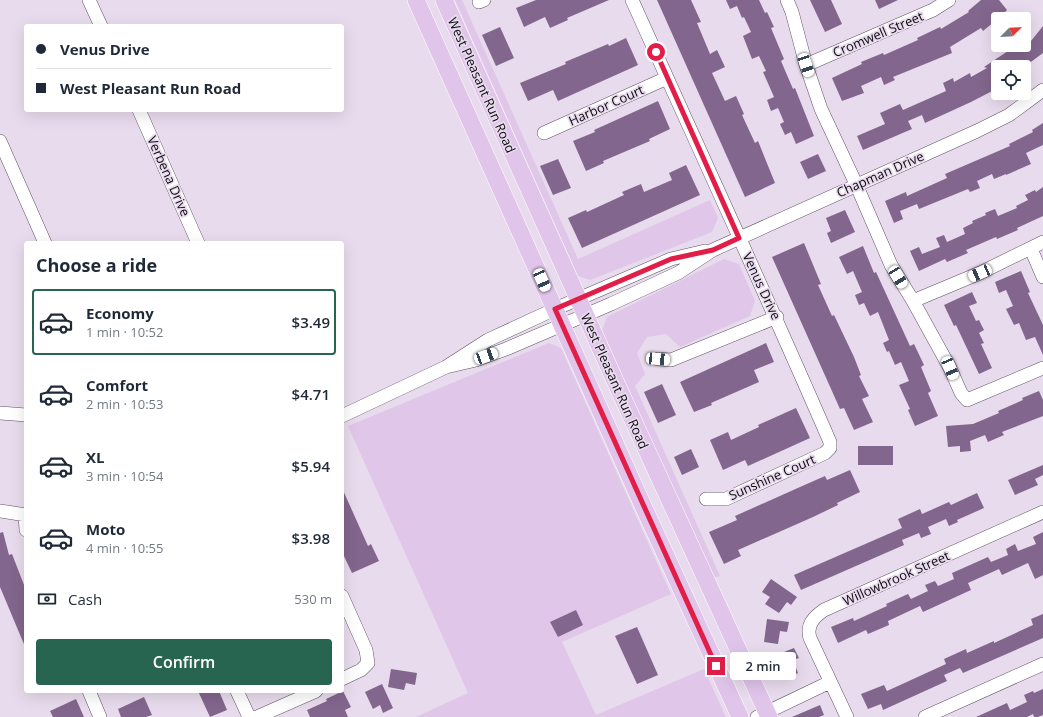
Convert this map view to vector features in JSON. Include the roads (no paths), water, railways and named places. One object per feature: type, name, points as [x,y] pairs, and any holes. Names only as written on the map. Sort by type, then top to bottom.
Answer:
[{"type":"main road","name":"West Pleasant Run Road","points":[[416,0],[740,717]]},
{"type":"main road","name":"West Pleasant Run Road","points":[[444,0],[710,589],[765,715]]},
{"type":"main road","points":[[479,141],[502,130]]},
{"type":"main road","points":[[686,599],[710,589]]},
{"type":"street","points":[[90,0],[100,24]]},
{"type":"street","name":"Venus Drive","points":[[632,0],[739,238],[777,317],[830,442]]},
{"type":"street","points":[[787,0],[792,12],[806,65],[822,110],[891,265],[950,368],[961,393],[967,400],[1043,368]]},
{"type":"street","name":"Cromwell Street","points":[[806,65],[934,10],[949,0]]},
{"type":"street","name":"Harbor Court","points":[[544,133],[667,78]]},
{"type":"street","name":"Chapman Drive","points":[[446,367],[476,360],[506,349],[586,315],[678,273],[713,250],[856,184],[977,131],[1009,114],[1043,90]]},
{"type":"street","name":"Verbena Drive","points":[[140,112],[197,241]]},
{"type":"street","points":[[0,142],[44,241]]},
{"type":"street","points":[[913,301],[980,273],[1043,242]]},
{"type":"street","points":[[1031,248],[1043,277]]},
{"type":"street","name":"Chapman Drive","points":[[344,415],[446,367],[488,340],[555,309],[671,259],[713,250]]},
{"type":"street","points":[[658,359],[671,360],[777,317]]},
{"type":"street","points":[[0,413],[24,415]]},
{"type":"street","name":"Sunshine Court","points":[[706,499],[726,499],[825,453],[830,448],[830,442]]},
{"type":"street","points":[[0,511],[24,515]]},
{"type":"street","name":"Willowbrook Street","points":[[847,717],[830,682],[809,632],[812,620],[824,610],[1043,512]]},
{"type":"street","points":[[344,600],[366,650],[368,663],[361,670],[344,678]]},
{"type":"street","points":[[925,717],[1043,664]]},
{"type":"street","points":[[765,715],[830,682]]},
{"type":"street","points":[[90,693],[100,717]]},
{"type":"street","points":[[238,693],[249,717]]},
{"type":"street","points":[[258,717],[312,693]]}]
